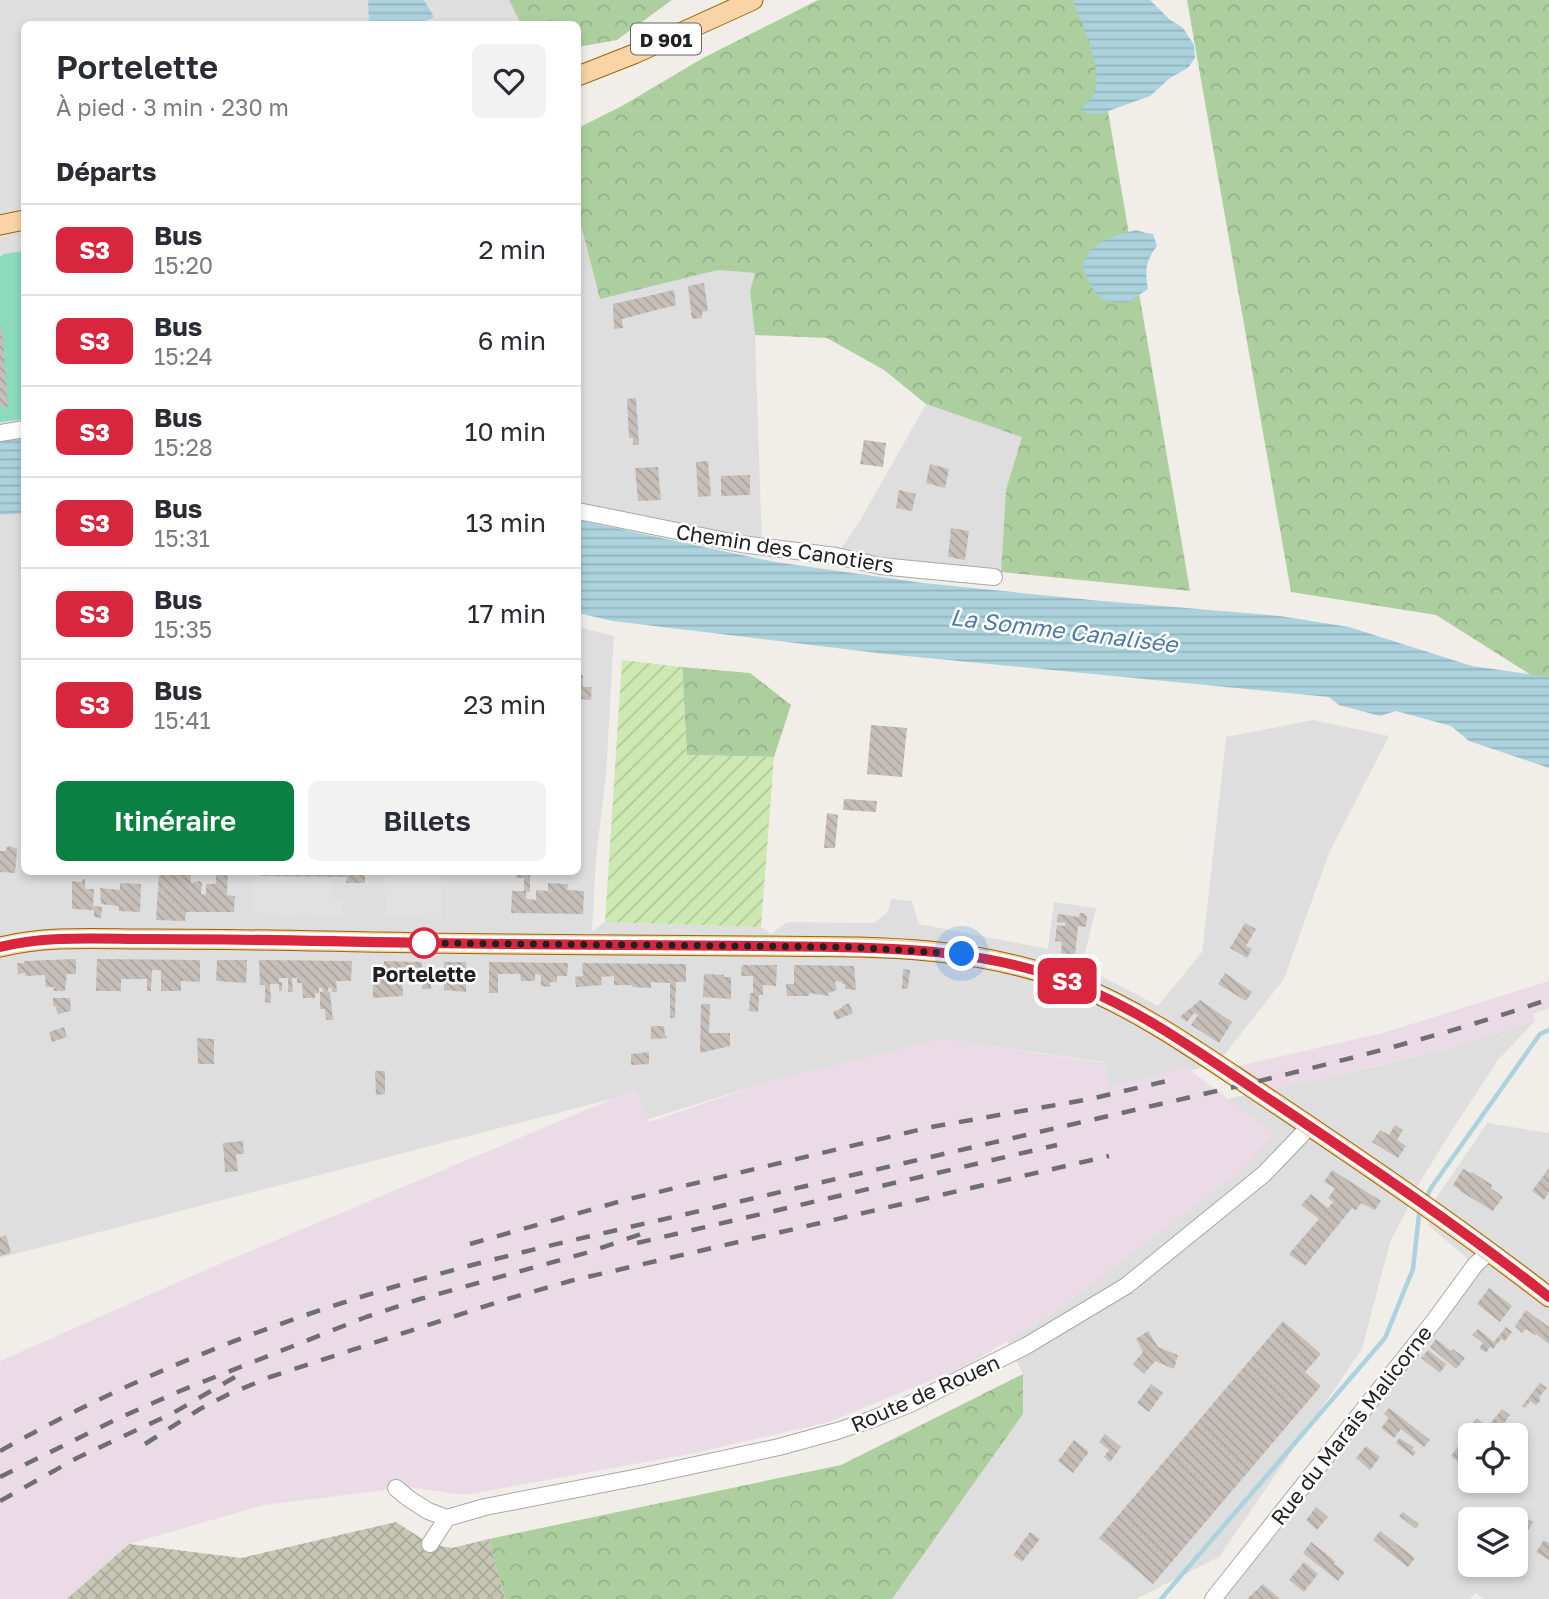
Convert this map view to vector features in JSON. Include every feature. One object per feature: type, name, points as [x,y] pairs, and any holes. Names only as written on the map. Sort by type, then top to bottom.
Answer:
[{"type":"main road","name":"D 901","points":[[581,75],[754,0]]},
{"type":"main road","points":[[0,225],[21,221]]},
{"type":"main road","points":[[0,947],[69,939],[849,947],[962,954],[1012,964],[1071,983],[1122,1006],[1177,1038],[1414,1197],[1549,1297]]},
{"type":"street","points":[[0,433],[21,430]]},
{"type":"street","name":"Chemin des Canotiers","points":[[581,512],[741,544],[836,556],[880,566],[993,577]]},
{"type":"street","name":"Route de Rouen","points":[[447,1518],[485,1507],[789,1445],[837,1432],[910,1404],[1027,1346],[1126,1286],[1264,1174],[1310,1126]]},
{"type":"street","name":"Rue du Marais Malicorne","points":[[1213,1599],[1434,1321],[1475,1265],[1490,1251]]},
{"type":"street","points":[[396,1488],[428,1511],[447,1518],[430,1544]]},
{"type":"shaded area","points":[[0,0],[509,0],[520,21],[21,21],[21,875],[581,875],[581,628],[614,636],[606,775],[596,858],[592,931],[605,922],[761,927],[771,934],[787,922],[874,923],[888,912],[891,899],[912,901],[919,924],[1048,949],[1054,902],[1096,908],[1082,966],[1158,1006],[1202,952],[1226,737],[1313,720],[1389,736],[1329,853],[1284,979],[1217,1064],[1103,1091],[1104,1062],[941,1039],[771,1081],[639,1122],[630,1094],[0,1258]]},
{"type":"shaded area","points":[[581,224],[601,298],[718,270],[755,273],[750,291],[755,335],[762,547],[581,512]]},
{"type":"shaded area","points":[[926,404],[1023,437],[1006,490],[1001,572],[994,577],[836,556],[861,519]]},
{"type":"shaded area","points":[[252,875],[265,875],[332,880],[332,899],[342,899],[343,918],[252,913]]},
{"type":"shaded area","points":[[385,875],[441,875],[441,919],[386,917]]},
{"type":"shaded area","points":[[1549,981],[1549,1008],[1533,1014],[1535,1021],[1455,1047],[1272,1090],[1238,1066],[1383,1033]]},
{"type":"shaded area","points":[[1535,1021],[1498,1060],[1418,1185],[1390,1242],[1362,1349],[1219,1557],[1136,1599],[892,1599],[1023,1414],[1023,1374],[1007,1341],[1058,1310],[1273,1134],[1228,1099],[1455,1047]]},
{"type":"shaded area","points":[[941,1039],[1106,1063],[1109,1087],[1186,1067],[1274,1134],[1235,1176],[1058,1310],[965,1367],[829,1422],[695,1453],[464,1495],[409,1487],[264,1505],[129,1544],[67,1599],[0,1599],[0,1361],[203,1271],[636,1089],[649,1122],[771,1081]]},
{"type":"shaded area","points":[[1488,1122],[1549,1133],[1549,1599],[1485,1599],[1475,1593],[1470,1599],[1213,1599],[1475,1265],[1428,1225],[1436,1198]]},
{"type":"shaded area","points":[[396,1522],[430,1544],[452,1548],[489,1539],[505,1599],[67,1599],[129,1544],[241,1558]]},
{"type":"green space","points":[[509,0],[672,0],[617,40],[581,46],[581,21],[520,21]]},
{"type":"green space","points":[[818,0],[1089,0],[1190,591],[1001,572],[1006,490],[1022,437],[926,404],[884,370],[827,338],[755,335],[750,291],[755,273],[718,270],[600,299],[581,225],[581,126],[622,106],[703,58]]},
{"type":"green space","points":[[1187,0],[1549,0],[1549,677],[1531,675],[1436,615],[1291,592]]},
{"type":"green space","points":[[21,251],[21,419],[0,422],[0,257]]},
{"type":"green space","points":[[622,660],[682,667],[687,755],[774,757],[761,927],[605,922]]},
{"type":"green space","points":[[682,667],[750,673],[791,705],[774,757],[687,755]]},
{"type":"green space","points":[[1023,1374],[1023,1414],[892,1599],[505,1599],[489,1539],[841,1465]]},
{"type":"water","points":[[368,0],[424,0],[434,17],[425,21],[369,21]]},
{"type":"water","points":[[1073,0],[1150,0],[1169,19],[1183,28],[1194,45],[1195,58],[1188,68],[1170,78],[1150,96],[1100,114],[1088,114],[1079,109],[1092,98],[1096,87],[1095,62]]},
{"type":"water","points":[[1136,230],[1153,234],[1157,246],[1147,266],[1148,289],[1127,303],[1103,300],[1091,287],[1082,266],[1097,245]]},
{"type":"water","points":[[21,436],[21,513],[0,515],[0,439]]},
{"type":"water","name":"La Somme Canalisée","points":[[581,521],[775,562],[923,583],[1280,616],[1349,627],[1472,666],[1549,677],[1549,768],[1469,741],[1451,726],[1396,711],[1380,716],[1339,705],[1329,697],[886,654],[613,621],[581,614]]},
{"type":"building","points":[[704,283],[708,311],[702,312],[702,318],[692,319],[688,286]]},
{"type":"building","points":[[674,290],[676,305],[622,319],[623,328],[614,329],[613,304]]},
{"type":"building","points":[[2,327],[8,407],[0,407]]},
{"type":"building","points":[[636,398],[639,445],[633,445],[633,438],[629,438],[627,399]]},
{"type":"building","points":[[864,440],[886,443],[883,467],[860,464]]},
{"type":"building","points":[[708,461],[711,496],[698,497],[696,462]]},
{"type":"building","points":[[930,464],[949,469],[945,488],[926,483]]},
{"type":"building","points":[[658,467],[661,500],[638,501],[635,468]]},
{"type":"building","points":[[750,475],[750,495],[721,496],[721,476]]},
{"type":"building","points":[[899,490],[916,494],[912,511],[896,508]]},
{"type":"building","points":[[951,528],[969,531],[965,560],[948,557]]},
{"type":"building","points":[[581,675],[583,687],[592,687],[591,700],[581,699]]},
{"type":"building","points":[[871,725],[907,728],[902,777],[867,774]]},
{"type":"building","points":[[844,799],[877,801],[876,812],[843,810]]},
{"type":"building","points":[[827,813],[838,815],[835,848],[824,848]]},
{"type":"building","points":[[10,846],[17,849],[15,873],[0,872],[0,851],[6,851]]},
{"type":"building","points":[[159,875],[191,875],[191,883],[200,881],[201,894],[206,895],[206,884],[216,884],[216,875],[228,875],[227,895],[235,896],[234,912],[186,912],[185,921],[156,920]]},
{"type":"building","points":[[365,875],[365,883],[346,883],[347,877],[260,876]]},
{"type":"building","points":[[516,875],[530,875],[530,892],[526,892],[526,899],[536,900],[536,890],[548,891],[548,883],[568,884],[567,890],[584,891],[583,914],[511,913],[512,891],[524,891],[524,878],[516,878]]},
{"type":"building","points":[[83,879],[85,889],[94,889],[93,906],[102,907],[101,918],[94,917],[94,910],[72,909],[72,881],[82,882]]},
{"type":"building","points":[[120,883],[141,884],[140,912],[119,911],[119,906],[101,904],[100,888],[120,890]]},
{"type":"building","points":[[1080,913],[1087,917],[1086,927],[1078,926],[1075,955],[1061,953],[1062,942],[1055,941],[1057,925],[1065,926],[1065,923],[1057,922],[1058,914],[1079,917]]},
{"type":"building","points":[[1245,923],[1256,929],[1246,946],[1252,949],[1247,958],[1230,948]]},
{"type":"building","points":[[76,959],[76,974],[67,974],[65,991],[53,991],[54,987],[46,987],[45,975],[18,974],[17,963],[24,961]]},
{"type":"building","points":[[97,959],[200,960],[200,982],[181,981],[181,991],[161,991],[161,970],[152,970],[151,991],[147,991],[147,979],[121,979],[121,991],[96,991]]},
{"type":"building","points":[[217,960],[247,960],[246,983],[216,981]]},
{"type":"building","points":[[259,960],[352,961],[351,981],[336,981],[337,992],[328,988],[333,1020],[326,1020],[325,1009],[320,1009],[322,988],[319,988],[319,993],[315,993],[315,998],[303,998],[302,983],[297,983],[297,978],[292,978],[293,992],[288,992],[288,978],[279,978],[282,991],[279,991],[279,984],[270,984],[271,1003],[265,1002],[265,985],[260,985]]},
{"type":"building","points":[[384,961],[422,962],[422,979],[431,979],[431,989],[422,989],[422,982],[409,982],[409,976],[402,975],[403,996],[373,998],[373,973],[383,974]]},
{"type":"building","points":[[444,962],[466,962],[466,992],[444,990]]},
{"type":"building","points":[[489,962],[568,963],[567,976],[557,976],[557,982],[550,982],[550,987],[541,986],[541,975],[535,974],[535,981],[521,981],[520,974],[498,974],[498,993],[489,993]]},
{"type":"building","points":[[582,963],[686,964],[686,982],[676,982],[675,1018],[670,1018],[670,983],[651,982],[651,988],[614,985],[614,976],[601,977],[602,985],[576,987],[575,977],[583,976]]},
{"type":"building","points":[[742,965],[777,965],[776,986],[763,985],[763,995],[759,995],[758,1012],[749,1011],[753,976],[741,976]]},
{"type":"building","points":[[794,965],[854,966],[856,990],[845,989],[845,984],[835,981],[837,990],[828,993],[829,996],[809,993],[809,996],[787,996],[786,984],[794,984]]},
{"type":"building","points":[[903,969],[910,970],[908,988],[902,989]]},
{"type":"building","points":[[1225,973],[1252,992],[1246,1001],[1218,984]]},
{"type":"building","points":[[704,974],[731,977],[731,999],[703,997]]},
{"type":"building","points":[[53,998],[70,998],[71,1011],[58,1014],[53,1006]]},
{"type":"building","points":[[1200,1000],[1232,1022],[1219,1043],[1191,1025],[1198,1015],[1194,1013],[1187,1022],[1180,1017]]},
{"type":"building","points":[[849,1003],[853,1013],[836,1020],[833,1012]]},
{"type":"building","points":[[701,1004],[710,1004],[709,1033],[730,1033],[730,1046],[700,1053]]},
{"type":"building","points":[[651,1026],[664,1026],[667,1038],[651,1039]]},
{"type":"building","points":[[64,1027],[67,1037],[52,1042],[49,1032]]},
{"type":"building","points":[[197,1038],[214,1039],[214,1064],[198,1064]]},
{"type":"building","points":[[649,1052],[649,1064],[631,1065],[631,1054]]},
{"type":"building","points":[[375,1071],[385,1071],[385,1094],[376,1095]]},
{"type":"building","points":[[1395,1125],[1403,1130],[1397,1140],[1406,1146],[1398,1158],[1372,1142],[1380,1130],[1389,1135]]},
{"type":"building","points":[[243,1141],[244,1154],[236,1154],[238,1171],[225,1172],[223,1143]]},
{"type":"building","points":[[1549,1168],[1549,1192],[1544,1200],[1532,1191]]},
{"type":"building","points":[[1463,1169],[1492,1185],[1491,1188],[1503,1197],[1493,1211],[1453,1185]]},
{"type":"building","points":[[1332,1170],[1381,1201],[1375,1210],[1361,1203],[1356,1210],[1352,1208],[1305,1266],[1289,1254],[1319,1219],[1301,1205],[1311,1194],[1328,1208],[1333,1202],[1328,1198],[1335,1188],[1324,1182]]},
{"type":"building","points":[[6,1235],[11,1253],[0,1256],[0,1237]]},
{"type":"building","points":[[1489,1288],[1512,1306],[1500,1322],[1477,1304]]},
{"type":"building","points":[[1526,1310],[1549,1327],[1549,1344],[1526,1329],[1522,1333],[1515,1326]]},
{"type":"building","points":[[1283,1321],[1321,1354],[1305,1372],[1321,1386],[1153,1584],[1099,1538]]},
{"type":"building","points":[[1506,1327],[1512,1332],[1505,1341],[1501,1339],[1486,1353],[1479,1348],[1483,1343],[1472,1335],[1478,1329],[1494,1342]]},
{"type":"building","points":[[1148,1331],[1158,1347],[1178,1355],[1174,1369],[1155,1361],[1144,1374],[1133,1364],[1143,1352],[1136,1339]]},
{"type":"building","points":[[1436,1339],[1465,1358],[1456,1369],[1430,1347]]},
{"type":"building","points":[[1428,1350],[1446,1364],[1440,1373],[1421,1358]]},
{"type":"building","points":[[1540,1383],[1547,1388],[1539,1397],[1541,1400],[1536,1405],[1530,1401],[1525,1408],[1522,1406]]},
{"type":"building","points":[[1151,1384],[1163,1393],[1149,1412],[1137,1403]]},
{"type":"building","points":[[1389,1408],[1430,1440],[1424,1447],[1401,1429],[1394,1438],[1381,1428],[1389,1418],[1384,1414]]},
{"type":"building","points":[[1502,1409],[1510,1415],[1504,1423],[1491,1423]]},
{"type":"building","points":[[1105,1434],[1121,1447],[1110,1462],[1104,1457],[1109,1450],[1099,1442]]},
{"type":"building","points":[[1399,1438],[1414,1447],[1412,1450],[1416,1452],[1413,1456],[1396,1443]]},
{"type":"building","points":[[1074,1440],[1089,1452],[1073,1473],[1058,1461]]},
{"type":"building","points":[[1366,1446],[1380,1457],[1370,1470],[1356,1458]]},
{"type":"building","points":[[1458,1447],[1458,1462],[1451,1456]]},
{"type":"building","points":[[1316,1507],[1328,1517],[1317,1530],[1306,1520]]},
{"type":"building","points":[[1403,1512],[1419,1524],[1416,1529],[1399,1516]]},
{"type":"building","points":[[1380,1531],[1415,1558],[1408,1567],[1373,1540]]},
{"type":"building","points":[[1030,1532],[1040,1539],[1022,1562],[1013,1555]]},
{"type":"building","points":[[1544,1540],[1549,1543],[1549,1560],[1536,1552]]},
{"type":"building","points":[[1311,1542],[1345,1572],[1338,1581],[1303,1553]]},
{"type":"building","points":[[1304,1562],[1318,1574],[1304,1592],[1289,1580]]},
{"type":"building","points":[[1263,1584],[1280,1599],[1247,1599]]},
{"type":"waterway","points":[[1425,1200],[1540,1034],[1549,1030]]},
{"type":"waterway","points":[[1161,1599],[1385,1338],[1413,1269],[1421,1208]]},
{"type":"railway","points":[[0,1451],[83,1407],[168,1368],[298,1318],[387,1289],[568,1241],[1285,1075],[1437,1035],[1549,999]]},
{"type":"railway","points":[[470,1244],[625,1200],[931,1127],[1090,1099],[1171,1080]]},
{"type":"railway","points":[[637,1243],[1057,1145]]},
{"type":"railway","points":[[145,1444],[200,1409],[270,1377],[504,1300],[570,1281],[1109,1156]]},
{"type":"railway","points":[[0,1477],[180,1391],[366,1317],[420,1299],[589,1252],[647,1232]]},
{"type":"railway","points":[[0,1501],[77,1458],[173,1413],[235,1377]]},
{"type":"bus line","name":"S3","points":[[0,947],[69,939],[223,939],[849,947],[962,954],[1012,964],[1071,983],[1098,995],[1177,1038],[1414,1197],[1549,1297]]},
{"type":"place","name":"Portelette","points":[[424,943]]},
{"type":"route","points":[[424,943],[849,947],[962,954]]}]
